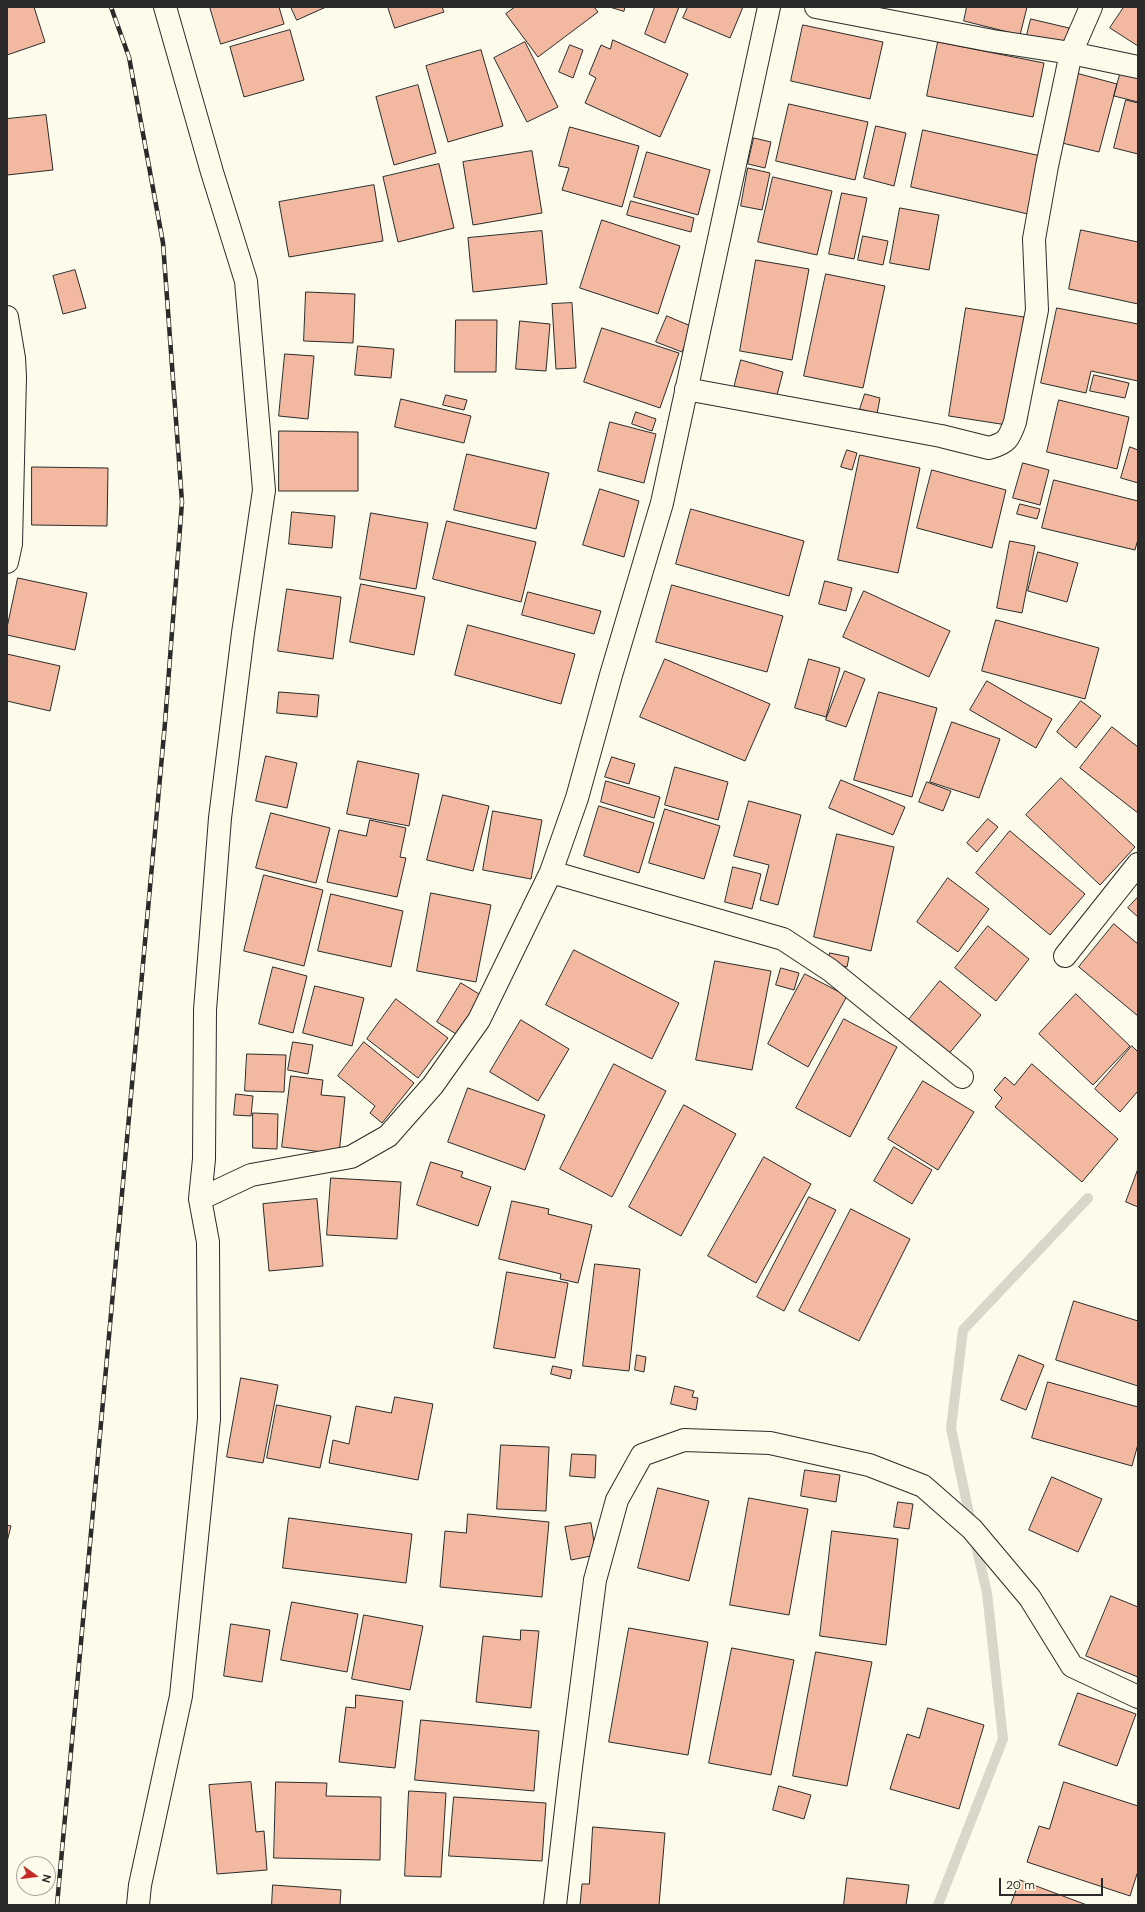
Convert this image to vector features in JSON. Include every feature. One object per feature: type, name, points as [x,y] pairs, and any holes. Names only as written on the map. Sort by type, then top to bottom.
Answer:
[{"type":"street","points":[[138,1905],[140,1885],[181,1696],[209,1419],[208,1242],[200,1198],[204,1159],[205,1010],[220,818],[243,633],[264,490],[246,281],[212,172],[165,7]]},
{"type":"street","points":[[200,1198],[251,1175],[351,1157],[388,1136],[434,1085],[478,1020],[551,872],[577,798],[611,675],[662,503],[769,7]]},
{"type":"street","points":[[816,7],[992,41],[1071,53],[1138,67]]},
{"type":"street","points":[[686,389],[941,436],[989,448],[997,446],[1010,438],[1015,422],[1037,310],[1034,239],[1071,53],[1091,7]]},
{"type":"street","points":[[7,317],[14,358],[11,378],[12,544],[7,562]]},
{"type":"street","points":[[1065,956],[1138,864]]},
{"type":"street","points":[[551,872],[783,939],[830,970],[962,1077]]},
{"type":"street","points":[[555,1905],[595,1580],[617,1500],[642,1455],[684,1440],[770,1443],[869,1465],[923,1486],[972,1529],[1030,1598],[1072,1666],[1138,1697]]},
{"type":"building","points":[[7,7],[34,7],[45,42],[7,55]]},
{"type":"building","points":[[210,7],[279,7],[284,24],[221,44]]},
{"type":"building","points":[[291,7],[326,7],[297,20]]},
{"type":"building","points":[[388,7],[442,7],[444,12],[395,28]]},
{"type":"building","points":[[515,7],[594,7],[598,12],[538,57],[506,14]]},
{"type":"building","points":[[610,7],[625,7],[624,11]]},
{"type":"building","points":[[655,7],[679,7],[665,43],[645,34]]},
{"type":"building","points":[[688,7],[743,7],[730,38],[683,18]]},
{"type":"building","points":[[967,7],[1027,7],[1020,35],[964,21]]},
{"type":"building","points":[[1124,7],[1138,7],[1138,46],[1110,28]]},
{"type":"building","points":[[1031,19],[1069,28],[1064,49],[1026,39]]},
{"type":"building","points":[[803,25],[883,42],[870,99],[791,81]]},
{"type":"building","points":[[290,30],[304,80],[244,97],[230,47]]},
{"type":"building","points":[[613,40],[688,74],[660,137],[585,103],[596,78],[589,74],[601,45],[610,49]]},
{"type":"building","points":[[525,42],[558,107],[527,122],[494,58]]},
{"type":"building","points":[[938,42],[1044,63],[1033,117],[927,96]]},
{"type":"building","points":[[570,45],[583,50],[573,78],[559,72]]},
{"type":"building","points":[[481,50],[503,126],[448,142],[426,66]]},
{"type":"building","points":[[1121,71],[1138,75],[1138,102],[1114,96]]},
{"type":"building","points":[[1076,73],[1117,84],[1099,152],[1058,142]]},
{"type":"building","points":[[418,85],[436,153],[394,165],[376,97]]},
{"type":"building","points":[[1126,100],[1138,103],[1138,154],[1114,148]]},
{"type":"building","points":[[789,104],[868,122],[855,180],[776,161]]},
{"type":"building","points":[[46,115],[53,170],[7,175],[7,119]]},
{"type":"building","points":[[876,126],[906,133],[894,186],[864,178]]},
{"type":"building","points":[[570,127],[639,146],[622,207],[562,190],[569,168],[559,166]]},
{"type":"building","points":[[923,130],[1041,156],[1028,214],[911,187]]},
{"type":"building","points":[[754,138],[771,142],[765,168],[748,164]]},
{"type":"building","points":[[532,151],[542,213],[473,225],[463,162]]},
{"type":"building","points":[[647,152],[710,170],[698,215],[634,197]]},
{"type":"building","points":[[439,164],[454,228],[398,242],[383,177]]},
{"type":"building","points":[[748,168],[770,173],[762,210],[741,206]]},
{"type":"building","points":[[773,177],[832,191],[817,255],[758,242]]},
{"type":"building","points":[[374,185],[383,241],[289,257],[279,202]]},
{"type":"building","points":[[842,193],[867,198],[854,259],[829,254]]},
{"type":"building","points":[[631,201],[694,218],[691,232],[627,215]]},
{"type":"building","points":[[900,208],[939,215],[929,270],[890,263]]},
{"type":"building","points":[[602,220],[680,246],[658,314],[580,288]]},
{"type":"building","points":[[1081,230],[1138,242],[1138,304],[1069,289]]},
{"type":"building","points":[[542,231],[547,284],[473,292],[468,238]]},
{"type":"building","points":[[863,236],[888,241],[883,265],[858,260]]},
{"type":"building","points":[[756,260],[809,269],[792,360],[740,351]]},
{"type":"building","points":[[75,270],[86,308],[63,314],[53,276]]},
{"type":"building","points":[[826,274],[885,286],[863,388],[804,376]]},
{"type":"building","points":[[306,292],[355,294],[353,343],[304,341]]},
{"type":"building","points":[[572,303],[576,368],[556,369],[552,304]]},
{"type":"building","points":[[966,308],[1024,317],[1007,425],[949,416]]},
{"type":"building","points":[[1057,308],[1138,324],[1138,381],[1091,371],[1086,393],[1041,383]]},
{"type":"building","points":[[667,316],[693,327],[682,352],[656,342]]},
{"type":"building","points":[[456,320],[497,320],[496,372],[455,372]]},
{"type":"building","points":[[520,321],[550,324],[546,371],[516,369]]},
{"type":"building","points":[[602,328],[679,353],[660,408],[584,382]]},
{"type":"building","points":[[358,346],[394,349],[391,378],[355,375]]},
{"type":"building","points":[[285,354],[314,356],[308,419],[279,416]]},
{"type":"building","points":[[741,360],[783,372],[776,399],[734,388]]},
{"type":"building","points":[[1094,375],[1129,383],[1125,398],[1090,391]]},
{"type":"building","points":[[865,394],[880,398],[877,414],[860,409]]},
{"type":"building","points":[[446,395],[467,400],[464,410],[443,405]]},
{"type":"building","points":[[401,399],[471,416],[464,443],[395,427]]},
{"type":"building","points":[[1059,400],[1129,417],[1117,469],[1047,452]]},
{"type":"building","points":[[636,412],[656,419],[652,431],[632,424]]},
{"type":"building","points":[[610,422],[656,434],[644,483],[598,471]]},
{"type":"building","points":[[279,431],[358,432],[358,491],[279,491]]},
{"type":"building","points":[[1130,447],[1138,450],[1138,483],[1121,478]]},
{"type":"building","points":[[847,450],[857,453],[852,470],[841,467]]},
{"type":"building","points":[[467,454],[549,473],[536,529],[454,510]]},
{"type":"building","points":[[860,455],[920,468],[898,573],[838,560]]},
{"type":"building","points":[[1023,463],[1049,470],[1040,505],[1013,498]]},
{"type":"building","points":[[32,467],[108,468],[107,526],[32,525]]},
{"type":"building","points":[[932,470],[1006,490],[992,548],[917,528]]},
{"type":"building","points":[[1054,480],[1138,501],[1138,539],[1135,550],[1042,528]]},
{"type":"building","points":[[600,489],[639,501],[624,557],[583,545]]},
{"type":"building","points":[[1020,504],[1040,509],[1037,519],[1017,514]]},
{"type":"building","points":[[691,509],[804,541],[789,596],[676,564]]},
{"type":"building","points":[[292,512],[335,516],[332,548],[289,544]]},
{"type":"building","points":[[371,513],[428,523],[416,589],[360,579]]},
{"type":"building","points":[[447,521],[536,542],[521,602],[433,579]]},
{"type":"building","points":[[1010,541],[1035,546],[1022,613],[997,608]]},
{"type":"building","points":[[1038,552],[1078,563],[1067,602],[1028,591]]},
{"type":"building","points":[[18,578],[87,593],[75,650],[7,635],[7,628]]},
{"type":"building","points":[[825,581],[852,588],[846,611],[819,604]]},
{"type":"building","points":[[361,584],[425,597],[414,655],[350,642]]},
{"type":"building","points":[[672,585],[783,616],[767,672],[656,642]]},
{"type":"building","points":[[287,589],[341,597],[333,659],[278,651]]},
{"type":"building","points":[[864,591],[950,631],[929,677],[843,637]]},
{"type":"building","points":[[528,592],[601,611],[594,634],[522,615]]},
{"type":"building","points":[[996,620],[1099,648],[1085,699],[982,671]]},
{"type":"building","points":[[468,625],[575,654],[561,704],[455,675]]},
{"type":"building","points":[[7,654],[60,666],[50,711],[7,701]]},
{"type":"building","points":[[665,659],[770,704],[745,761],[640,717]]},
{"type":"building","points":[[809,659],[840,668],[826,717],[795,708]]},
{"type":"building","points":[[845,671],[865,679],[846,727],[826,720]]},
{"type":"building","points":[[987,681],[1052,719],[1036,748],[970,710]]},
{"type":"building","points":[[279,692],[319,695],[317,717],[277,713]]},
{"type":"building","points":[[879,692],[937,708],[912,797],[854,780]]},
{"type":"building","points":[[1081,701],[1101,716],[1076,748],[1057,732]]},
{"type":"building","points":[[952,722],[1000,739],[979,798],[930,782]]},
{"type":"building","points":[[1112,727],[1138,747],[1138,813],[1080,768]]},
{"type":"building","points":[[266,756],[297,763],[287,808],[256,801]]},
{"type":"building","points":[[612,757],[635,764],[629,784],[605,777]]},
{"type":"building","points":[[358,761],[419,774],[409,826],[347,814]]},
{"type":"building","points":[[675,767],[728,782],[718,820],[665,805]]},
{"type":"building","points":[[1061,778],[1135,847],[1100,885],[1026,815]]},
{"type":"building","points":[[841,780],[905,807],[893,835],[829,808]]},
{"type":"building","points":[[606,781],[660,797],[654,818],[601,802]]},
{"type":"building","points":[[927,782],[951,791],[943,811],[919,802]]},
{"type":"building","points":[[443,795],[489,806],[473,871],[427,860]]},
{"type":"building","points":[[749,801],[801,815],[778,905],[760,900],[769,865],[734,856]]},
{"type":"building","points":[[599,806],[654,823],[639,873],[584,856]]},
{"type":"building","points":[[665,809],[720,826],[704,879],[649,863]]},
{"type":"building","points":[[493,811],[542,820],[531,879],[483,870]]},
{"type":"building","points":[[271,813],[330,828],[316,883],[256,868]]},
{"type":"building","points":[[988,819],[998,827],[977,852],[967,843]]},
{"type":"building","points":[[370,820],[406,828],[400,857],[406,858],[397,897],[327,882],[339,830],[366,836]]},
{"type":"building","points":[[1010,831],[1085,894],[1050,935],[976,873]]},
{"type":"building","points":[[837,834],[894,847],[871,951],[814,937]]},
{"type":"building","points":[[733,867],[761,874],[752,909],[725,902]]},
{"type":"building","points":[[264,875],[323,890],[304,966],[244,951]]},
{"type":"building","points":[[948,878],[989,909],[958,952],[917,922]]},
{"type":"building","points":[[431,893],[491,905],[476,982],[417,971]]},
{"type":"building","points":[[331,894],[403,911],[391,967],[318,951]]},
{"type":"building","points":[[1138,897],[1138,917],[1128,908]]},
{"type":"building","points":[[1114,924],[1138,944],[1138,1016],[1079,967]]},
{"type":"building","points":[[988,926],[1029,959],[996,1001],[955,968]]},
{"type":"building","points":[[574,950],[679,1003],[652,1059],[546,1005]]},
{"type":"building","points":[[830,953],[849,957],[847,967],[828,962]]},
{"type":"building","points":[[715,961],[771,971],[752,1070],[696,1060]]},
{"type":"building","points":[[273,967],[307,976],[293,1033],[259,1024]]},
{"type":"building","points":[[781,968],[799,973],[794,990],[776,985]]},
{"type":"building","points":[[805,974],[847,996],[808,1067],[768,1044]]},
{"type":"building","points":[[940,981],[981,1015],[947,1056],[907,1022]]},
{"type":"building","points":[[461,983],[484,997],[461,1037],[437,1022]]},
{"type":"building","points":[[315,986],[364,998],[352,1046],[303,1033]]},
{"type":"building","points":[[1076,994],[1130,1046],[1093,1085],[1039,1034]]},
{"type":"building","points":[[396,999],[448,1038],[418,1078],[367,1039]]},
{"type":"building","points":[[844,1019],[897,1047],[850,1137],[796,1108]]},
{"type":"building","points":[[521,1020],[569,1049],[538,1101],[490,1072]]},
{"type":"building","points":[[293,1042],[313,1045],[308,1074],[288,1070]]},
{"type":"building","points":[[364,1042],[414,1083],[382,1123],[370,1113],[375,1106],[338,1076]]},
{"type":"building","points":[[1132,1046],[1138,1052],[1138,1091],[1120,1112],[1095,1089]]},
{"type":"building","points":[[247,1054],[286,1055],[284,1092],[245,1091]]},
{"type":"building","points":[[614,1064],[666,1091],[612,1197],[560,1169]]},
{"type":"building","points":[[1032,1064],[1118,1139],[1082,1182],[995,1107],[1002,1098],[994,1090],[1005,1077],[1014,1085]]},
{"type":"building","points":[[291,1076],[323,1080],[321,1095],[345,1097],[339,1154],[282,1147]]},
{"type":"building","points":[[923,1081],[974,1112],[938,1170],[888,1139]]},
{"type":"building","points":[[468,1088],[545,1115],[525,1170],[448,1142]]},
{"type":"building","points":[[236,1094],[253,1096],[251,1116],[234,1115]]},
{"type":"building","points":[[684,1105],[736,1134],[681,1236],[629,1207]]},
{"type":"building","points":[[253,1113],[278,1114],[277,1149],[253,1148]]},
{"type":"building","points":[[894,1147],[932,1170],[912,1204],[874,1181]]},
{"type":"building","points":[[764,1157],[811,1184],[756,1283],[708,1256]]},
{"type":"building","points":[[431,1162],[463,1172],[461,1177],[491,1187],[478,1226],[417,1205]]},
{"type":"building","points":[[1138,1169],[1138,1207],[1126,1202]]},
{"type":"building","points":[[331,1178],[401,1182],[397,1239],[327,1235]]},
{"type":"building","points":[[809,1197],[836,1210],[784,1311],[757,1297]]},
{"type":"building","points":[[317,1199],[323,1266],[269,1271],[263,1204]]},
{"type":"building","points":[[512,1201],[549,1209],[548,1214],[592,1225],[578,1283],[560,1279],[561,1274],[499,1259]]},
{"type":"building","points":[[851,1209],[910,1239],[859,1341],[799,1311]]},
{"type":"building","points":[[595,1264],[640,1269],[629,1371],[583,1366]]},
{"type":"building","points":[[507,1272],[568,1283],[555,1358],[494,1348]]},
{"type":"building","points":[[1074,1301],[1138,1321],[1138,1386],[1056,1360]]},
{"type":"building","points":[[637,1355],[646,1357],[644,1372],[635,1370]]},
{"type":"building","points":[[1019,1355],[1044,1365],[1026,1410],[1001,1400]]},
{"type":"building","points":[[553,1366],[572,1370],[570,1379],[551,1374]]},
{"type":"building","points":[[241,1378],[278,1385],[263,1463],[227,1457]]},
{"type":"building","points":[[1048,1382],[1138,1407],[1138,1444],[1132,1466],[1032,1438]]},
{"type":"building","points":[[675,1386],[694,1391],[692,1397],[698,1398],[696,1410],[671,1404]]},
{"type":"building","points":[[395,1397],[433,1404],[418,1480],[329,1463],[333,1440],[349,1444],[356,1406],[391,1413]]},
{"type":"building","points":[[277,1405],[331,1416],[320,1468],[267,1458]]},
{"type":"building","points":[[501,1445],[549,1447],[546,1511],[497,1509]]},
{"type":"building","points":[[572,1454],[596,1455],[595,1478],[570,1476]]},
{"type":"building","points":[[805,1470],[840,1475],[836,1502],[801,1496]]},
{"type":"building","points":[[1052,1477],[1102,1499],[1078,1552],[1029,1530]]},
{"type":"building","points":[[658,1488],[709,1501],[689,1581],[638,1568]]},
{"type":"building","points":[[749,1498],[808,1509],[789,1615],[730,1605]]},
{"type":"building","points":[[898,1502],[913,1504],[909,1529],[894,1527]]},
{"type":"building","points":[[468,1514],[549,1522],[542,1597],[440,1587],[445,1531],[466,1533]]},
{"type":"building","points":[[289,1518],[412,1534],[406,1583],[283,1568]]},
{"type":"building","points":[[591,1523],[596,1555],[571,1560],[565,1527]]},
{"type":"building","points":[[7,1525],[11,1526],[7,1542]]},
{"type":"building","points":[[832,1531],[898,1539],[886,1645],[820,1636]]},
{"type":"building","points":[[1111,1596],[1138,1607],[1138,1677],[1086,1656]]},
{"type":"building","points":[[292,1602],[358,1614],[347,1672],[281,1660]]},
{"type":"building","points":[[364,1615],[423,1626],[410,1690],[352,1679]]},
{"type":"building","points":[[231,1624],[270,1630],[262,1682],[224,1676]]},
{"type":"building","points":[[629,1628],[708,1642],[688,1755],[609,1742]]},
{"type":"building","points":[[521,1630],[539,1631],[531,1708],[476,1702],[483,1636],[520,1640]]},
{"type":"building","points":[[732,1648],[794,1660],[771,1775],[709,1763]]},
{"type":"building","points":[[816,1652],[872,1662],[847,1786],[793,1776]]},
{"type":"building","points":[[1078,1693],[1136,1714],[1117,1766],[1059,1745]]},
{"type":"building","points":[[356,1695],[403,1701],[395,1768],[339,1762],[346,1707],[355,1708]]},
{"type":"building","points":[[928,1708],[984,1725],[959,1809],[890,1789],[907,1734],[919,1738]]},
{"type":"building","points":[[421,1720],[539,1731],[534,1791],[415,1780]]},
{"type":"building","points":[[251,1782],[256,1832],[264,1831],[267,1870],[217,1874],[209,1785]]},
{"type":"building","points":[[276,1782],[327,1783],[326,1796],[381,1797],[380,1860],[274,1858]]},
{"type":"building","points":[[1064,1782],[1138,1806],[1138,1871],[1130,1896],[1027,1862],[1039,1826],[1049,1829]]},
{"type":"building","points":[[779,1786],[811,1795],[804,1819],[773,1810]]},
{"type":"building","points":[[409,1791],[446,1793],[441,1877],[405,1876]]},
{"type":"building","points":[[454,1797],[546,1803],[542,1861],[449,1856]]},
{"type":"building","points":[[593,1827],[665,1833],[659,1905],[580,1905],[582,1884],[589,1884]]},
{"type":"building","points":[[847,1878],[909,1885],[906,1905],[844,1905]]},
{"type":"building","points":[[1020,1880],[1087,1905],[1011,1905]]},
{"type":"building","points":[[273,1885],[341,1890],[340,1905],[272,1905]]},
{"type":"waterway","points":[[971,1523],[951,1428],[963,1330],[1088,1198]]},
{"type":"waterway","points":[[938,1905],[1003,1739],[987,1593],[975,1541]]},
{"type":"railway","points":[[57,1905],[165,723],[182,502],[163,243],[129,57],[111,7]]}]
